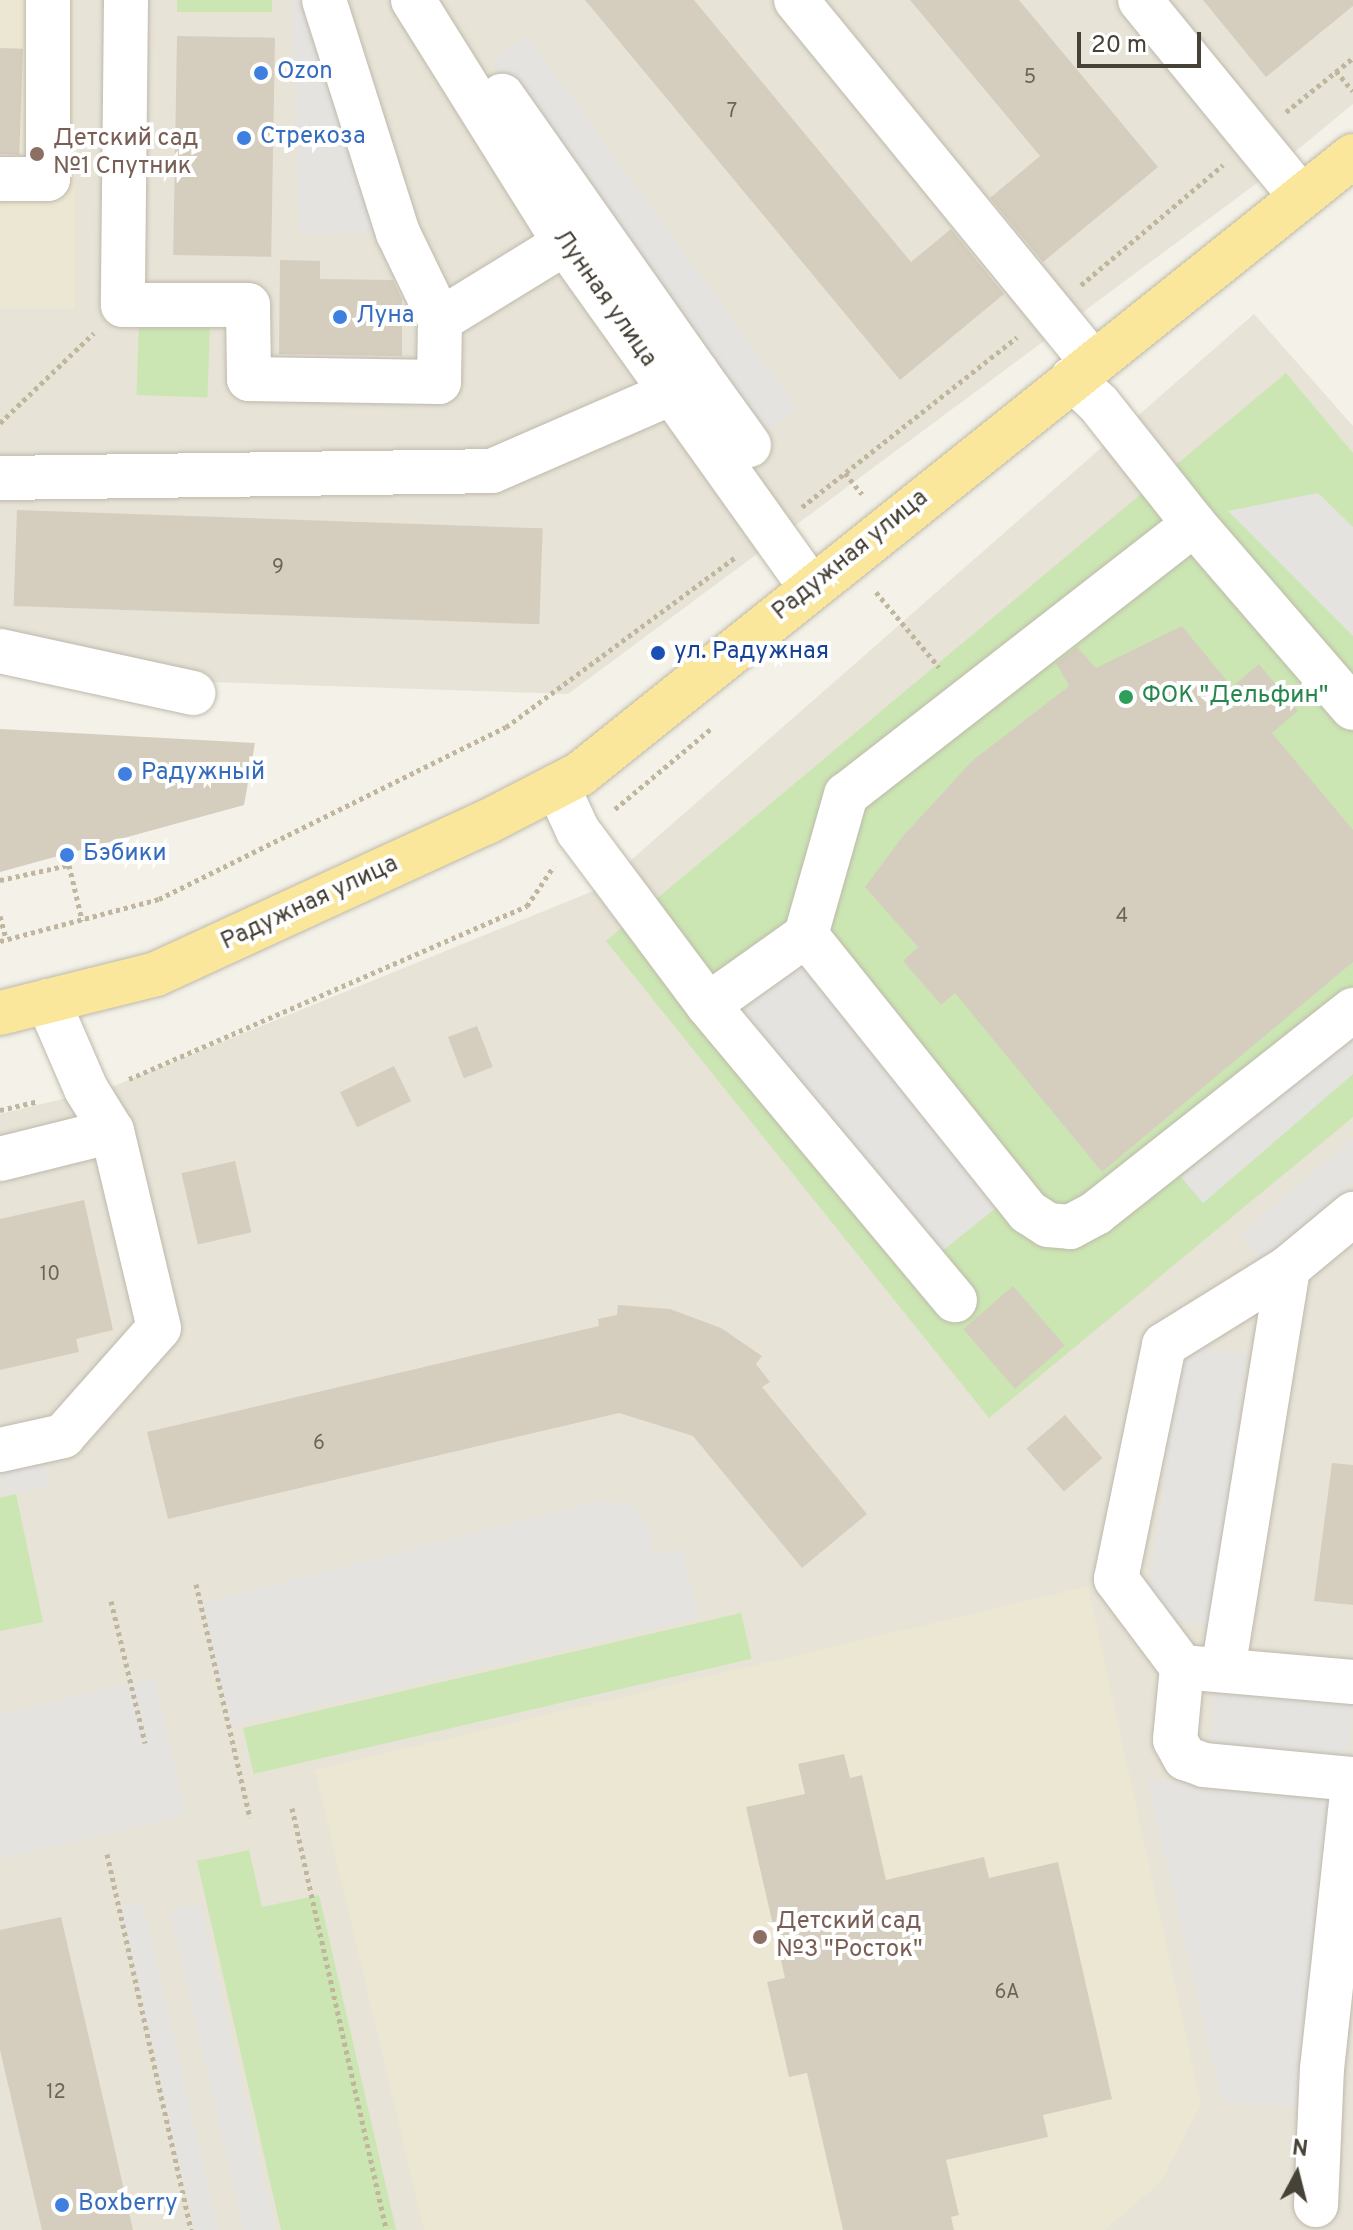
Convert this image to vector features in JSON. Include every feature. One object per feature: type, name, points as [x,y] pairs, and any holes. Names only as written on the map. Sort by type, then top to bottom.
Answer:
[{"type":"main road","name":"Радужная улица","points":[[0,1013],[156,974],[580,774],[1353,156]]},
{"type":"street","points":[[0,179],[48,179],[48,0]]},
{"type":"street","points":[[126,0],[123,305],[248,305],[249,379],[439,382],[440,320],[398,233],[324,0]]},
{"type":"street","name":"Лунная улица","points":[[413,0],[565,243],[683,384],[768,534],[811,588]]},
{"type":"street","points":[[796,0],[1050,311],[1099,404],[1194,524],[1353,708]]},
{"type":"street","points":[[1140,0],[1301,197]]},
{"type":"street","points":[[502,96],[683,384],[749,445]]},
{"type":"street","points":[[440,320],[565,243]]},
{"type":"street","points":[[0,478],[492,471],[683,384]]},
{"type":"street","points":[[708,1005],[806,935],[846,795],[1194,524]]},
{"type":"street","points":[[0,651],[193,693]]},
{"type":"street","points":[[557,786],[578,831],[708,1005],[955,1300]]},
{"type":"street","points":[[806,935],[1028,1212],[1048,1225],[1070,1227],[1096,1213],[1353,1010]]},
{"type":"street","points":[[0,1450],[63,1436],[159,1328],[112,1131],[86,1089],[48,1001]]},
{"type":"street","points":[[0,1159],[112,1131]]},
{"type":"street","points":[[1353,1214],[1288,1268],[1164,1345],[1116,1579],[1203,1669],[1353,1682]]},
{"type":"street","points":[[1288,1268],[1203,1669],[1175,1740],[1185,1758],[1204,1765],[1353,1781],[1322,2069],[1316,2205]]},
{"type":"path","points":[[0,916],[3,940],[159,899],[506,727],[768,534],[1050,311],[1353,58]]},
{"type":"path","points":[[1336,71],[1353,91]]},
{"type":"path","points":[[0,423],[123,305]]},
{"type":"path","points":[[875,591],[967,701]]},
{"type":"path","points":[[0,880],[69,865],[82,920]]},
{"type":"path","points":[[196,1584],[250,1818]]},
{"type":"path","points":[[111,1601],[145,1743]]},
{"type":"path","points":[[292,1808],[386,2230]]},
{"type":"path","points":[[107,1854],[191,2230]]},
{"type":"shaded area","points":[[0,0],[1353,0],[1353,104],[1257,183],[568,694],[0,675]]},
{"type":"shaded area","name":"Детский сад №1 Спутник","points":[[0,0],[75,0],[75,309],[0,309]]},
{"type":"shaded area","points":[[291,0],[324,0],[398,233],[300,234]]},
{"type":"shaded area","points":[[527,36],[798,409],[762,435],[491,62]]},
{"type":"shaded area","points":[[1254,314],[1353,426],[1353,2230],[0,2230],[0,1114],[109,1088],[598,889]]},
{"type":"shaded area","points":[[1318,493],[1353,527],[1353,636],[1228,511]]},
{"type":"shaded area","points":[[799,958],[999,1205],[935,1257],[735,1010]]},
{"type":"shaded area","points":[[1353,1030],[1353,1074],[1203,1203],[1181,1177]]},
{"type":"shaded area","points":[[1353,1138],[1353,1183],[1262,1261],[1240,1235]]},
{"type":"shaded area","points":[[1180,1346],[1247,1354],[1214,1626],[1147,1618]]},
{"type":"shaded area","points":[[44,1462],[49,1487],[5,1495],[0,1471]]},
{"type":"shaded area","points":[[603,1500],[633,1506],[649,1527],[653,1555],[682,1549],[699,1618],[231,1726],[202,1603]]},
{"type":"shaded area","name":"Детский сад №3 \"Росток\"","points":[[1088,1586],[1201,2104],[1161,2182],[1105,2230],[424,2230],[315,1770]]},
{"type":"shaded area","points":[[154,1678],[186,1815],[0,1859],[0,1714]]},
{"type":"shaded area","points":[[1216,1685],[1353,1697],[1347,1769],[1210,1757]]},
{"type":"shaded area","points":[[1147,1779],[1338,1800],[1308,2109],[1222,2101]]},
{"type":"shaded area","points":[[143,1903],[218,2229],[195,2230],[121,1908]]},
{"type":"shaded area","points":[[200,1903],[275,2229],[244,2230],[170,1910]]},
{"type":"green space","points":[[177,0],[272,0],[272,12],[177,12]]},
{"type":"green space","points":[[139,323],[210,325],[207,397],[136,395]]},
{"type":"green space","name":"ФОК \"Дельфин\"","points":[[1286,373],[1353,453],[1353,1117],[989,1418],[606,941]]},
{"type":"green space","points":[[16,1494],[43,1622],[0,1631],[0,1498]]},
{"type":"green space","points":[[741,1613],[752,1659],[254,1774],[243,1728]]},
{"type":"green space","points":[[249,1850],[262,1907],[319,1895],[396,2230],[281,2230],[197,1861]]},
{"type":"building","points":[[585,0],[694,0],[911,262],[951,229],[1004,294],[900,380]]},
{"type":"building","points":[[910,0],[1019,0],[1158,167],[1043,262],[990,198],[1040,156]]},
{"type":"building","points":[[1203,0],[1353,0],[1353,6],[1266,77]]},
{"type":"building","points":[[177,36],[275,38],[271,257],[173,255]]},
{"type":"building","points":[[0,48],[23,49],[19,155],[0,154]]},
{"type":"building","name":"Луна","points":[[280,260],[320,261],[320,279],[393,280],[402,299],[402,356],[279,354]]},
{"type":"building","points":[[17,510],[543,528],[539,624],[14,606]]},
{"type":"building","points":[[1182,626],[1232,687],[1259,664],[1298,711],[1272,733],[1353,830],[1353,962],[1102,1172],[955,993],[941,1005],[903,961],[918,947],[865,887],[903,836],[972,761],[1069,686],[1056,663],[1077,647],[1096,668]]},
{"type":"building","name":"Радужный","points":[[0,729],[255,743],[244,805],[0,872]]},
{"type":"building","points":[[477,1026],[493,1067],[464,1078],[448,1037]]},
{"type":"building","points":[[394,1066],[411,1101],[357,1127],[340,1092]]},
{"type":"building","points":[[235,1161],[251,1232],[198,1245],[181,1173]]},
{"type":"building","points":[[84,1200],[113,1330],[76,1339],[79,1352],[0,1370],[0,1219]]},
{"type":"building","points":[[1013,1286],[1065,1346],[1015,1389],[963,1329]]},
{"type":"building","points":[[618,1305],[670,1309],[721,1328],[762,1356],[756,1364],[770,1382],[762,1387],[867,1514],[802,1568],[693,1436],[619,1413],[168,1519],[147,1432],[599,1326],[598,1319],[617,1315]]},
{"type":"building","points":[[1065,1415],[1102,1458],[1064,1491],[1027,1448]]},
{"type":"building","points":[[1332,1463],[1353,1465],[1353,1605],[1314,1601]]},
{"type":"building","points":[[844,1754],[850,1778],[862,1775],[886,1880],[984,1857],[989,1878],[1058,1862],[1112,2099],[1043,2115],[1048,2137],[946,2160],[959,2215],[951,2217],[954,2230],[843,2230],[807,2073],[789,2077],[767,1982],[785,1978],[746,1807],[805,1794],[798,1764]]},
{"type":"building","points":[[61,1917],[133,2230],[42,2230],[0,2050],[0,1930]]},
{"type":"place","name":"Ozon","points":[[261,73]]},
{"type":"place","name":"Стрекоза","points":[[244,138]]},
{"type":"place","name":"Детский сад №1 Спутник","points":[[37,154]]},
{"type":"place","name":"Луна","points":[[340,317]]},
{"type":"place","name":"ул. Радужная","points":[[658,653]]},
{"type":"place","name":"ФОК \"Дельфин\"","points":[[1126,697]]},
{"type":"place","name":"Радужный","points":[[125,774]]},
{"type":"place","name":"Бэбики","points":[[67,855]]},
{"type":"place","name":"Детский сад №3 \"Росток\"","points":[[760,1937]]},
{"type":"place","name":"Boxberry","points":[[62,2205]]}]
